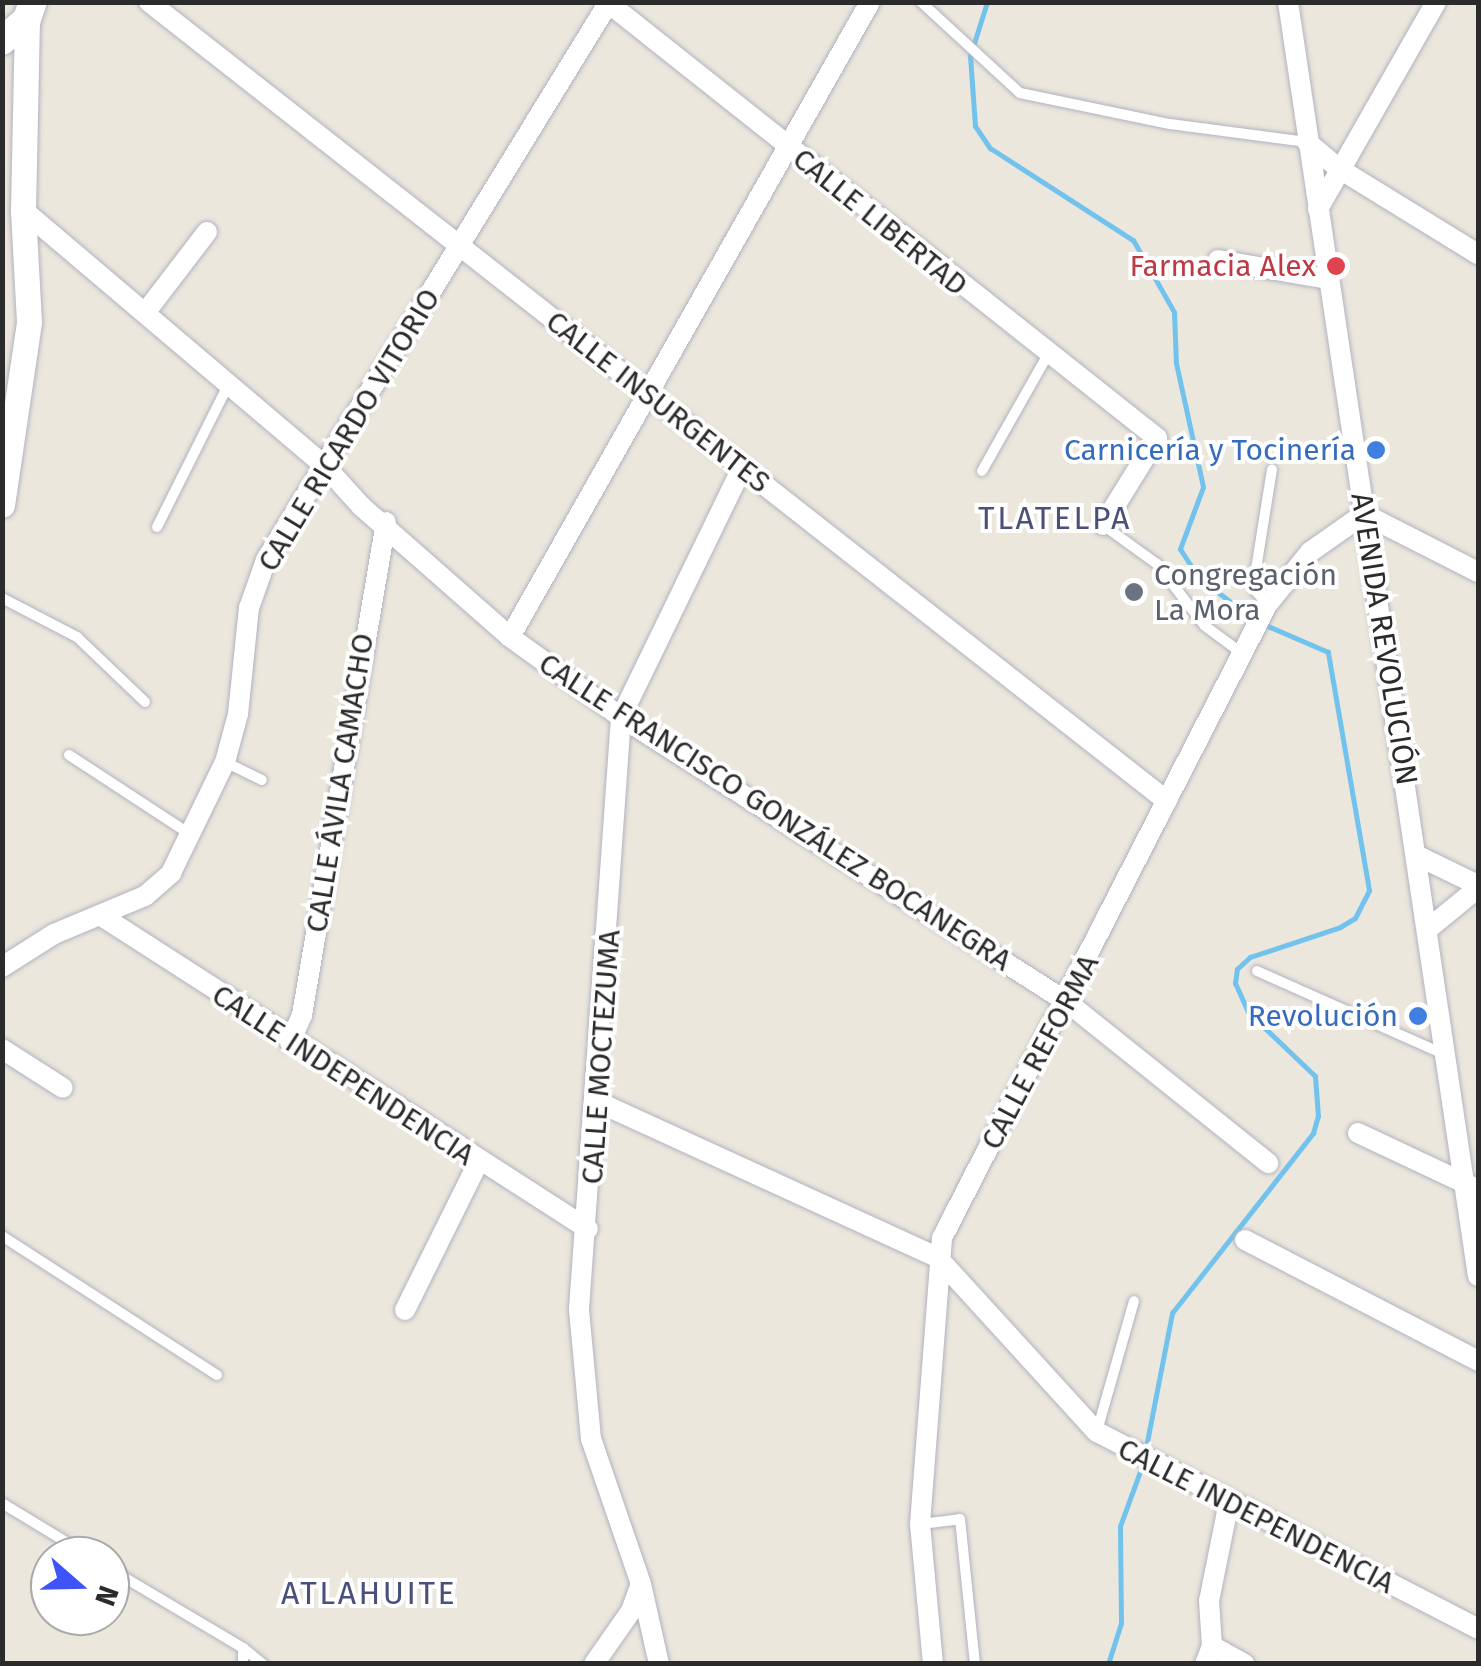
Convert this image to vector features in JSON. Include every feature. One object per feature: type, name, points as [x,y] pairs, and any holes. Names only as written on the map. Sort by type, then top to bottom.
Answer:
[{"type":"main road","points":[[2,42],[30,11]]},
{"type":"street","points":[[510,637],[790,150],[870,2]]},
{"type":"street","name":"AVENIDA REVOLUCIÓN","points":[[1288,2],[1418,856],[1443,1054],[1472,1187],[1478,1276]]},
{"type":"street","points":[[1318,210],[1338,168],[1436,2]]},
{"type":"street","name":"CALLE LIBERTAD","points":[[608,3],[1047,356],[1156,438],[1103,525]]},
{"type":"street","name":"CALLE RICARDO VITORIO","points":[[2,967],[54,934],[145,896],[171,874],[194,836],[225,762],[256,584],[608,3]]},
{"type":"street","name":"CALLE INSURGENTES","points":[[157,5],[648,395],[1168,800]]},
{"type":"street","points":[[2,505],[29,322],[22,210],[30,11]]},
{"type":"street","points":[[1307,142],[1338,168],[1478,254]]},
{"type":"street","name":"CALLE FRANCISCO GONZÁLEZ BOCANEGRA","points":[[22,210],[325,466],[361,506],[386,522],[510,637],[621,717],[1067,1002],[1268,1163]]},
{"type":"street","points":[[145,313],[208,232]]},
{"type":"street","points":[[1218,260],[1328,279]]},
{"type":"street","name":"CALLE MOCTEZUMA","points":[[659,1664],[641,1584],[592,1438],[581,1378],[579,1310],[598,1102],[621,717],[742,468]]},
{"type":"street","points":[[1364,514],[1478,572]]},
{"type":"street","name":"CALLE REFORMA","points":[[933,1664],[920,1524],[937,1257],[1267,605],[1310,552],[1364,514]]},
{"type":"street","name":"CALLE ÁVILA CAMACHO","points":[[290,1042],[302,1014],[386,522]]},
{"type":"street","points":[[1418,856],[1478,886],[1428,928]]},
{"type":"street","name":"CALLE INDEPENDENCIA","points":[[100,916],[290,1042],[588,1230]]},
{"type":"street","points":[[2,1049],[63,1088]]},
{"type":"street","name":"CALLE INDEPENDENCIA","points":[[598,1102],[937,1257],[1096,1432],[1153,1465],[1478,1629]]},
{"type":"street","points":[[1358,1134],[1472,1187]]},
{"type":"street","points":[[406,1310],[479,1162]]},
{"type":"street","points":[[1245,1240],[1478,1360]]},
{"type":"street","points":[[1229,1502],[1208,1601],[1208,1654],[1244,1664]]},
{"type":"street","points":[[594,1664],[631,1611],[641,1584]]},
{"type":"lane","points":[[921,2],[976,57],[1020,93],[1170,124],[1307,142]]},
{"type":"lane","points":[[982,470],[1047,356]]},
{"type":"lane","points":[[157,528],[227,387]]},
{"type":"lane","points":[[1267,605],[1254,588],[1272,470]]},
{"type":"lane","points":[[1103,525],[1157,564],[1205,626],[1243,654]]},
{"type":"lane","points":[[2,598],[77,636],[145,702]]},
{"type":"lane","points":[[68,755],[194,836]]},
{"type":"lane","points":[[225,762],[262,780]]},
{"type":"lane","points":[[1257,971],[1443,1054]]},
{"type":"lane","points":[[2,1236],[217,1375]]},
{"type":"lane","points":[[1096,1432],[1134,1300]]},
{"type":"lane","points":[[2,1504],[55,1536]]},
{"type":"lane","points":[[920,1524],[960,1519],[975,1664]]},
{"type":"lane","points":[[130,1581],[264,1664]]},
{"type":"lane","points":[[243,1648],[243,1664]]},
{"type":"waterway","points":[[987,2],[970,56],[975,126],[990,148],[1133,240],[1174,312],[1176,363],[1203,487],[1180,549],[1198,577],[1253,619]]},
{"type":"waterway","points":[[1145,1452],[1172,1313],[1313,1133],[1318,1116],[1315,1076],[1248,1012],[1235,983],[1237,969],[1250,957],[1340,927],[1355,918],[1369,890],[1328,652],[1263,624]]},
{"type":"waterway","points":[[1108,1664],[1121,1623],[1120,1526],[1143,1463]]},
{"type":"place","name":"Farmacia Alex","points":[[1336,266]]},
{"type":"place","name":"Carnicería y Tocinería","points":[[1376,450]]},
{"type":"place","name":"Congregación La Mora","points":[[1134,592]]},
{"type":"place","name":"Revolución","points":[[1418,1016]]},
{"type":"district","name":"TLATELPA","points":[[1055,518]]},
{"type":"district","name":"ATLAHUITE","points":[[369,1593]]}]
